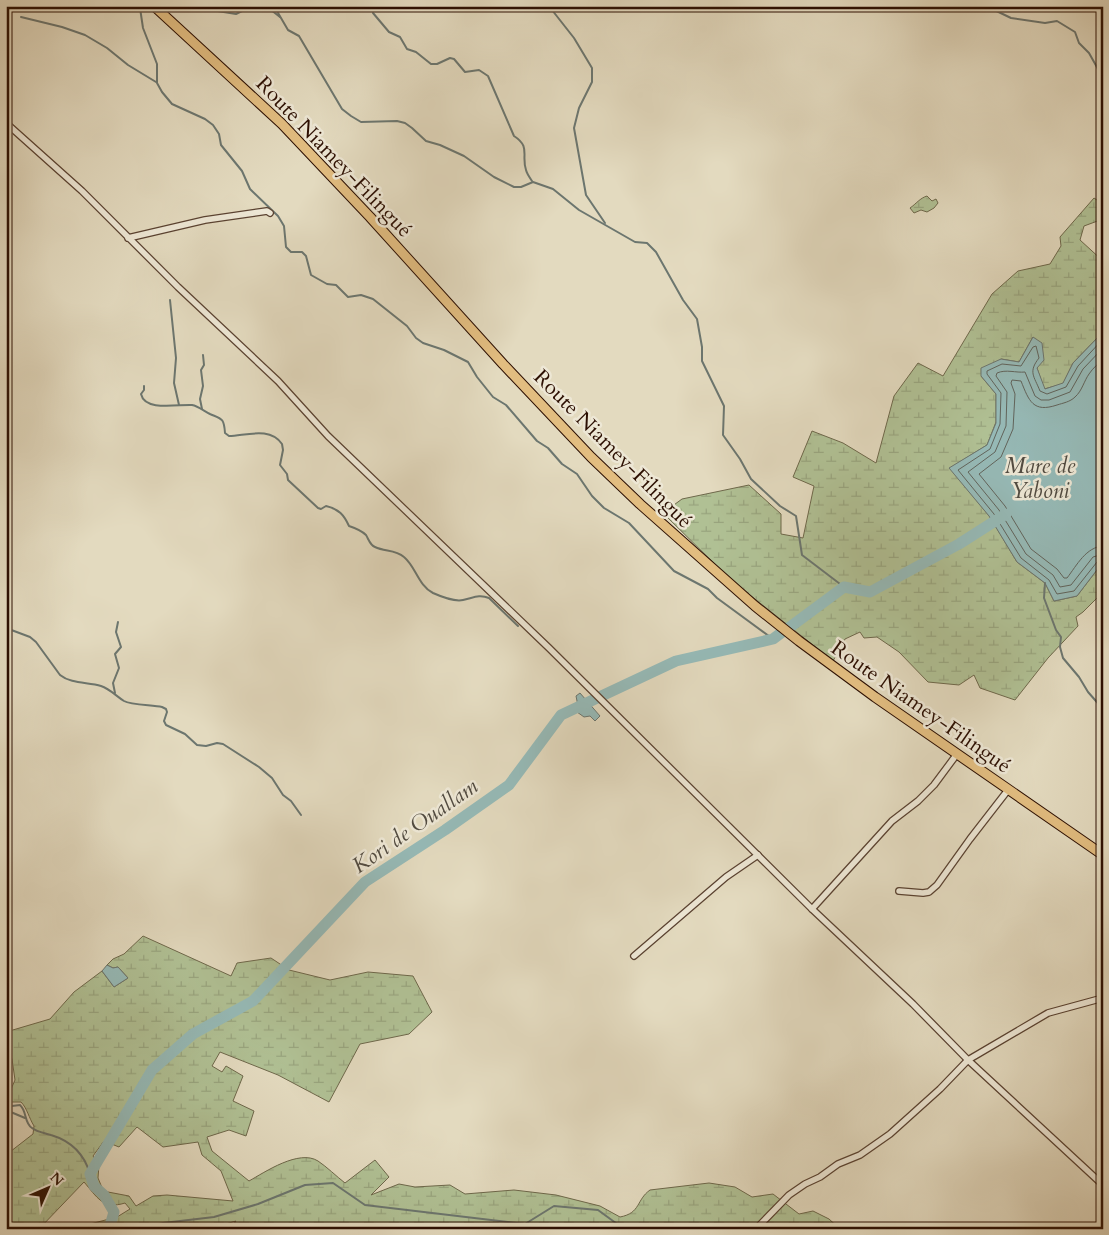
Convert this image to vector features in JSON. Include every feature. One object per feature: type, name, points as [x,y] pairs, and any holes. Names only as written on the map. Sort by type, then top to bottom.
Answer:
[{"type":"main road","name":"Route Niamey-Filingué","points":[[154,6],[282,124],[370,217],[503,364],[591,457],[640,504],[755,606],[799,641],[875,697],[1103,855]]},
{"type":"street","points":[[6,123],[82,191],[222,330],[278,381],[328,436],[549,648],[812,909],[913,1004],[968,1060],[1103,1185]]},
{"type":"street","points":[[128,238],[204,220],[267,211],[270,213]]},
{"type":"street","points":[[812,909],[892,821],[918,801],[934,785],[957,754]]},
{"type":"street","points":[[900,890],[923,893],[929,892],[937,885],[1008,790]]},
{"type":"street","points":[[634,956],[726,877],[758,855]]},
{"type":"street","points":[[756,1229],[790,1195],[805,1184],[820,1177],[838,1164],[860,1155],[890,1134],[940,1089],[968,1060],[1048,1013],[1103,998]]},
{"type":"green space","points":[[927,196],[932,201],[936,199],[938,203],[927,212],[921,210],[914,213],[910,208]]},
{"type":"green space","points":[[1094,198],[1103,204],[1103,219],[1084,226],[1080,240],[1103,261],[1103,332],[1073,363],[1063,384],[1044,389],[1037,368],[1033,337],[1019,362],[1001,359],[981,376],[996,394],[996,422],[987,445],[950,468],[990,517],[1017,562],[1045,583],[1054,601],[1077,596],[1103,562],[1103,592],[1076,617],[1078,626],[1048,658],[1015,700],[980,688],[974,675],[959,685],[928,682],[899,652],[877,637],[864,638],[860,632],[845,639],[833,661],[731,580],[663,513],[682,499],[749,485],[781,514],[781,534],[803,538],[814,486],[793,477],[812,431],[843,443],[876,463],[894,396],[918,363],[943,376],[992,294],[1018,271],[1050,264],[1061,246],[1060,237]]},
{"type":"green space","points":[[143,936],[231,976],[237,963],[271,958],[289,970],[330,980],[368,972],[413,976],[432,1012],[409,1034],[360,1044],[329,1102],[278,1075],[220,1052],[212,1066],[222,1072],[226,1066],[243,1076],[233,1101],[254,1111],[246,1136],[229,1130],[207,1137],[212,1151],[249,1181],[282,1163],[301,1158],[310,1158],[325,1166],[345,1183],[375,1160],[389,1177],[371,1195],[399,1184],[415,1187],[450,1185],[465,1194],[514,1190],[556,1195],[600,1206],[620,1217],[632,1212],[650,1190],[709,1183],[735,1187],[752,1197],[773,1194],[799,1214],[813,1211],[829,1219],[840,1229],[230,1229],[236,1221],[215,1227],[198,1229],[83,1229],[90,1224],[117,1217],[130,1209],[125,1203],[111,1205],[101,1201],[84,1182],[39,1229],[6,1229],[6,1155],[33,1134],[34,1126],[21,1102],[11,1102],[8,1096],[15,1080],[12,1059],[6,1049],[6,1032],[50,1019],[74,992],[102,971],[114,987],[128,978],[118,967],[113,968],[107,965],[113,959],[124,954]],"holes":[[[137,1127],[163,1147],[198,1142],[202,1155],[221,1171],[233,1201],[167,1195],[153,1196],[136,1206],[129,1196],[103,1190],[98,1178],[99,1165],[93,1156],[104,1141],[119,1147]]]},
{"type":"water","name":"Mare de Yaboni","points":[[1103,332],[1103,562],[1077,596],[1054,601],[1045,583],[1017,562],[989,516],[949,468],[987,445],[996,423],[996,394],[981,376],[981,368],[1001,359],[1019,362],[1033,337],[1042,343],[1044,360],[1037,368],[1045,389],[1063,383],[1073,363]]},
{"type":"water","points":[[580,693],[600,716],[595,721],[590,716],[584,717],[577,712],[576,696]]},
{"type":"water","points":[[107,965],[113,968],[118,967],[128,978],[114,987],[102,971]]},
{"type":"waterway","points":[[187,6],[236,14],[252,6]]},
{"type":"waterway","points":[[266,6],[280,17]]},
{"type":"waterway","points":[[274,6],[288,30],[299,36],[342,109],[351,116],[361,122],[397,121],[405,123],[426,141],[464,156],[494,177],[514,187],[521,187],[533,182],[553,189],[579,210],[635,242],[647,243],[656,252],[683,300],[697,319],[702,347],[702,361],[724,406],[723,435],[751,479],[780,506],[796,516],[802,555],[844,587]]},
{"type":"waterway","points":[[373,6],[373,13],[389,32],[400,37],[407,49],[416,52],[431,64],[437,64],[450,58],[454,59],[465,72],[479,70],[488,76],[514,136],[524,148],[526,170],[532,181]]},
{"type":"waterway","points":[[546,6],[552,10]]},
{"type":"waterway","points":[[552,6],[552,10],[574,38],[592,68],[592,82],[579,108],[574,128],[586,195],[605,223]]},
{"type":"waterway","points":[[986,6],[1011,18],[1045,23],[1057,21],[1075,32],[1079,43],[1089,53],[1103,78]]},
{"type":"waterway","points":[[140,8],[143,28],[157,64],[157,83],[162,92],[172,104],[205,119],[213,125],[219,134],[221,145],[242,171],[250,189],[278,216],[284,226],[286,247],[291,252],[302,252],[306,256],[311,275],[327,284],[336,285],[348,297],[361,295],[373,299],[407,326],[416,338],[423,343],[444,350],[468,362],[493,397],[506,405],[537,441],[548,448],[562,464],[577,474],[592,496],[604,508],[629,523],[674,571],[708,589],[717,598],[773,639]]},
{"type":"waterway","points":[[21,17],[85,35],[156,82]]},
{"type":"waterway","points":[[170,300],[176,358],[174,383],[179,405]]},
{"type":"waterway","points":[[202,409],[200,399],[203,386],[201,370],[204,365],[203,355]]},
{"type":"waterway","points":[[144,386],[141,394],[144,400],[149,403],[163,406],[196,406],[220,418],[224,424],[225,433],[229,436],[258,433],[271,435],[282,444],[283,450],[280,465],[287,474],[288,480],[318,508],[321,509],[326,506],[338,511],[349,526],[366,535],[373,546],[404,557],[420,581],[433,593],[444,598],[456,600],[479,596],[489,598],[518,626]]},
{"type":"waterway","name":"Kori de Ouallam","points":[[790,627],[844,587],[870,592],[959,544],[1006,514]]},
{"type":"waterway","points":[[1045,583],[1044,598],[1056,630],[1061,637],[1060,647],[1063,658],[1103,709]]},
{"type":"waterway","points":[[115,693],[113,683],[119,668],[115,654],[121,647],[116,632],[118,622]]},
{"type":"waterway","points":[[6,628],[30,637],[36,642],[64,678],[101,686],[127,702],[166,709],[164,721],[166,725],[185,734],[197,745],[223,744],[259,767],[272,778],[283,795],[291,801],[301,815]]},
{"type":"waterway","name":"Kori de Ouallam","points":[[109,1229],[114,1212],[104,1195],[94,1186],[90,1174],[152,1070],[193,1034],[253,1001],[365,882],[445,830],[509,785],[561,715],[676,661],[773,639],[781,633]]},
{"type":"waterway","points":[[6,1063],[9,1082],[6,1089]]},
{"type":"waterway","points":[[6,1103],[12,1106],[20,1105],[24,1110],[29,1126],[71,1144],[84,1160],[90,1174]]},
{"type":"waterway","points":[[6,1110],[25,1118]]},
{"type":"waterway","points":[[139,1229],[163,1223],[214,1217],[258,1204],[305,1185],[333,1183],[365,1205],[525,1224],[554,1206],[598,1210],[624,1229]]}]
